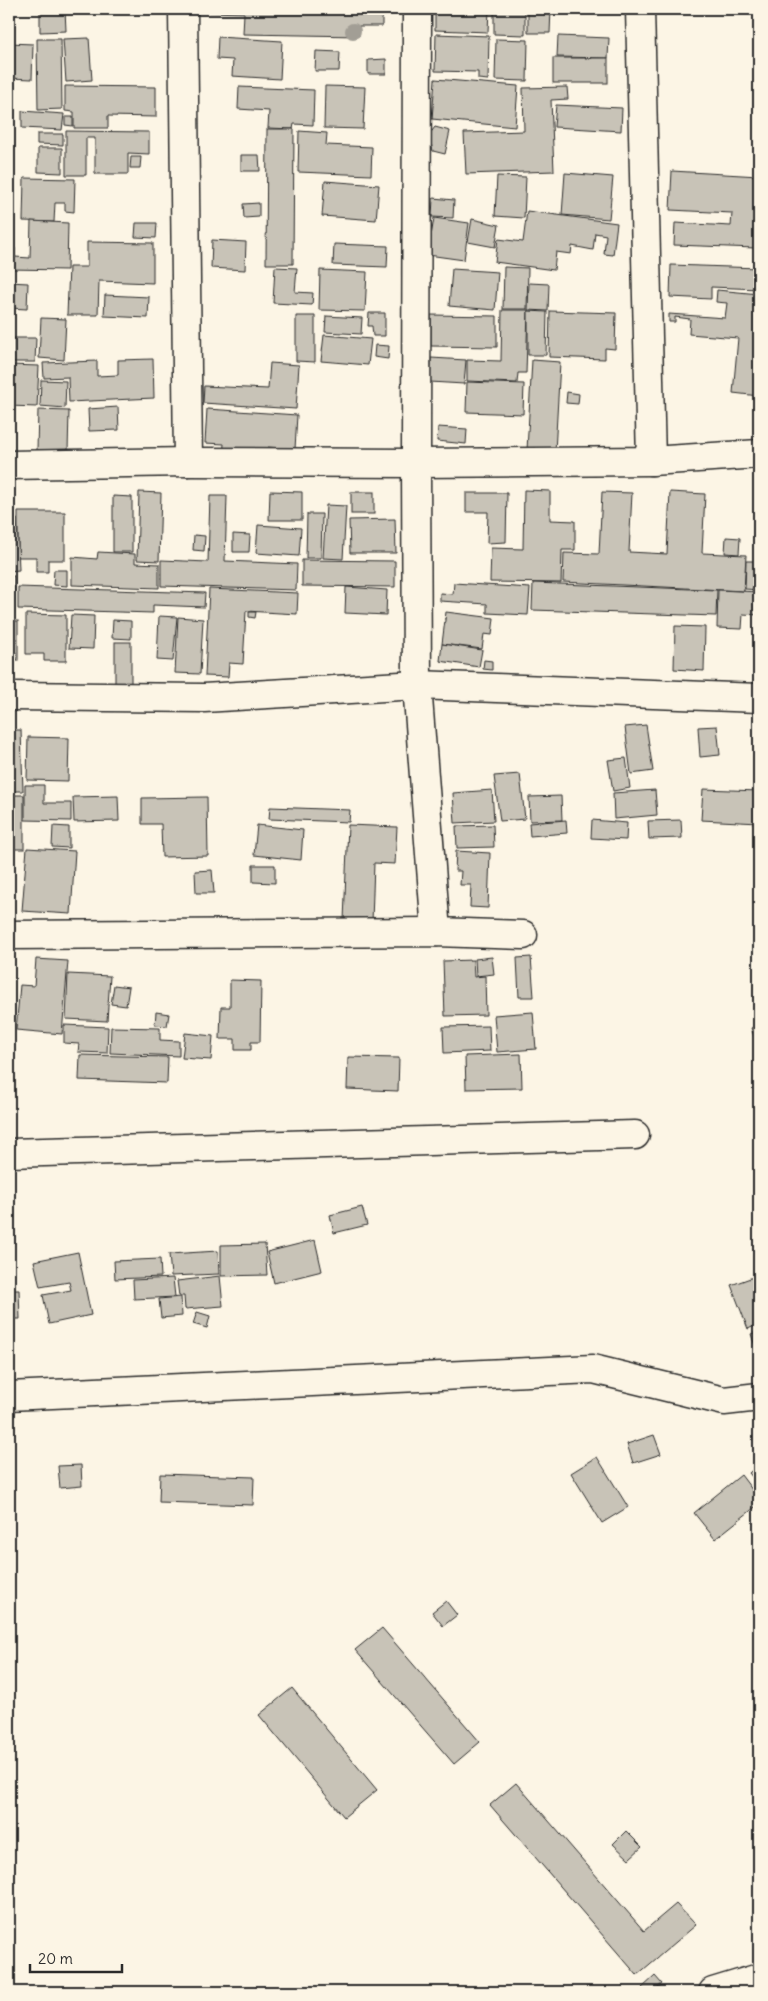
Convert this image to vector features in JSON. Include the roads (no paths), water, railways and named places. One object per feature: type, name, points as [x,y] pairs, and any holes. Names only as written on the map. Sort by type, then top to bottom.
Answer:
[{"type":"street","points":[[183,9],[188,462]]},
{"type":"street","points":[[417,9],[417,684],[436,932]]},
{"type":"street","points":[[640,9],[651,462]]},
{"type":"street","points":[[9,465],[188,462],[651,462],[759,454]]},
{"type":"street","points":[[9,696],[204,698],[417,684],[759,698]]},
{"type":"street","points":[[9,935],[436,932],[523,935]]},
{"type":"street","points":[[9,1152],[635,1135]]},
{"type":"street","points":[[9,1396],[592,1369],[724,1401],[759,1397]]},
{"type":"street","points":[[713,1992],[759,1978]]}]
